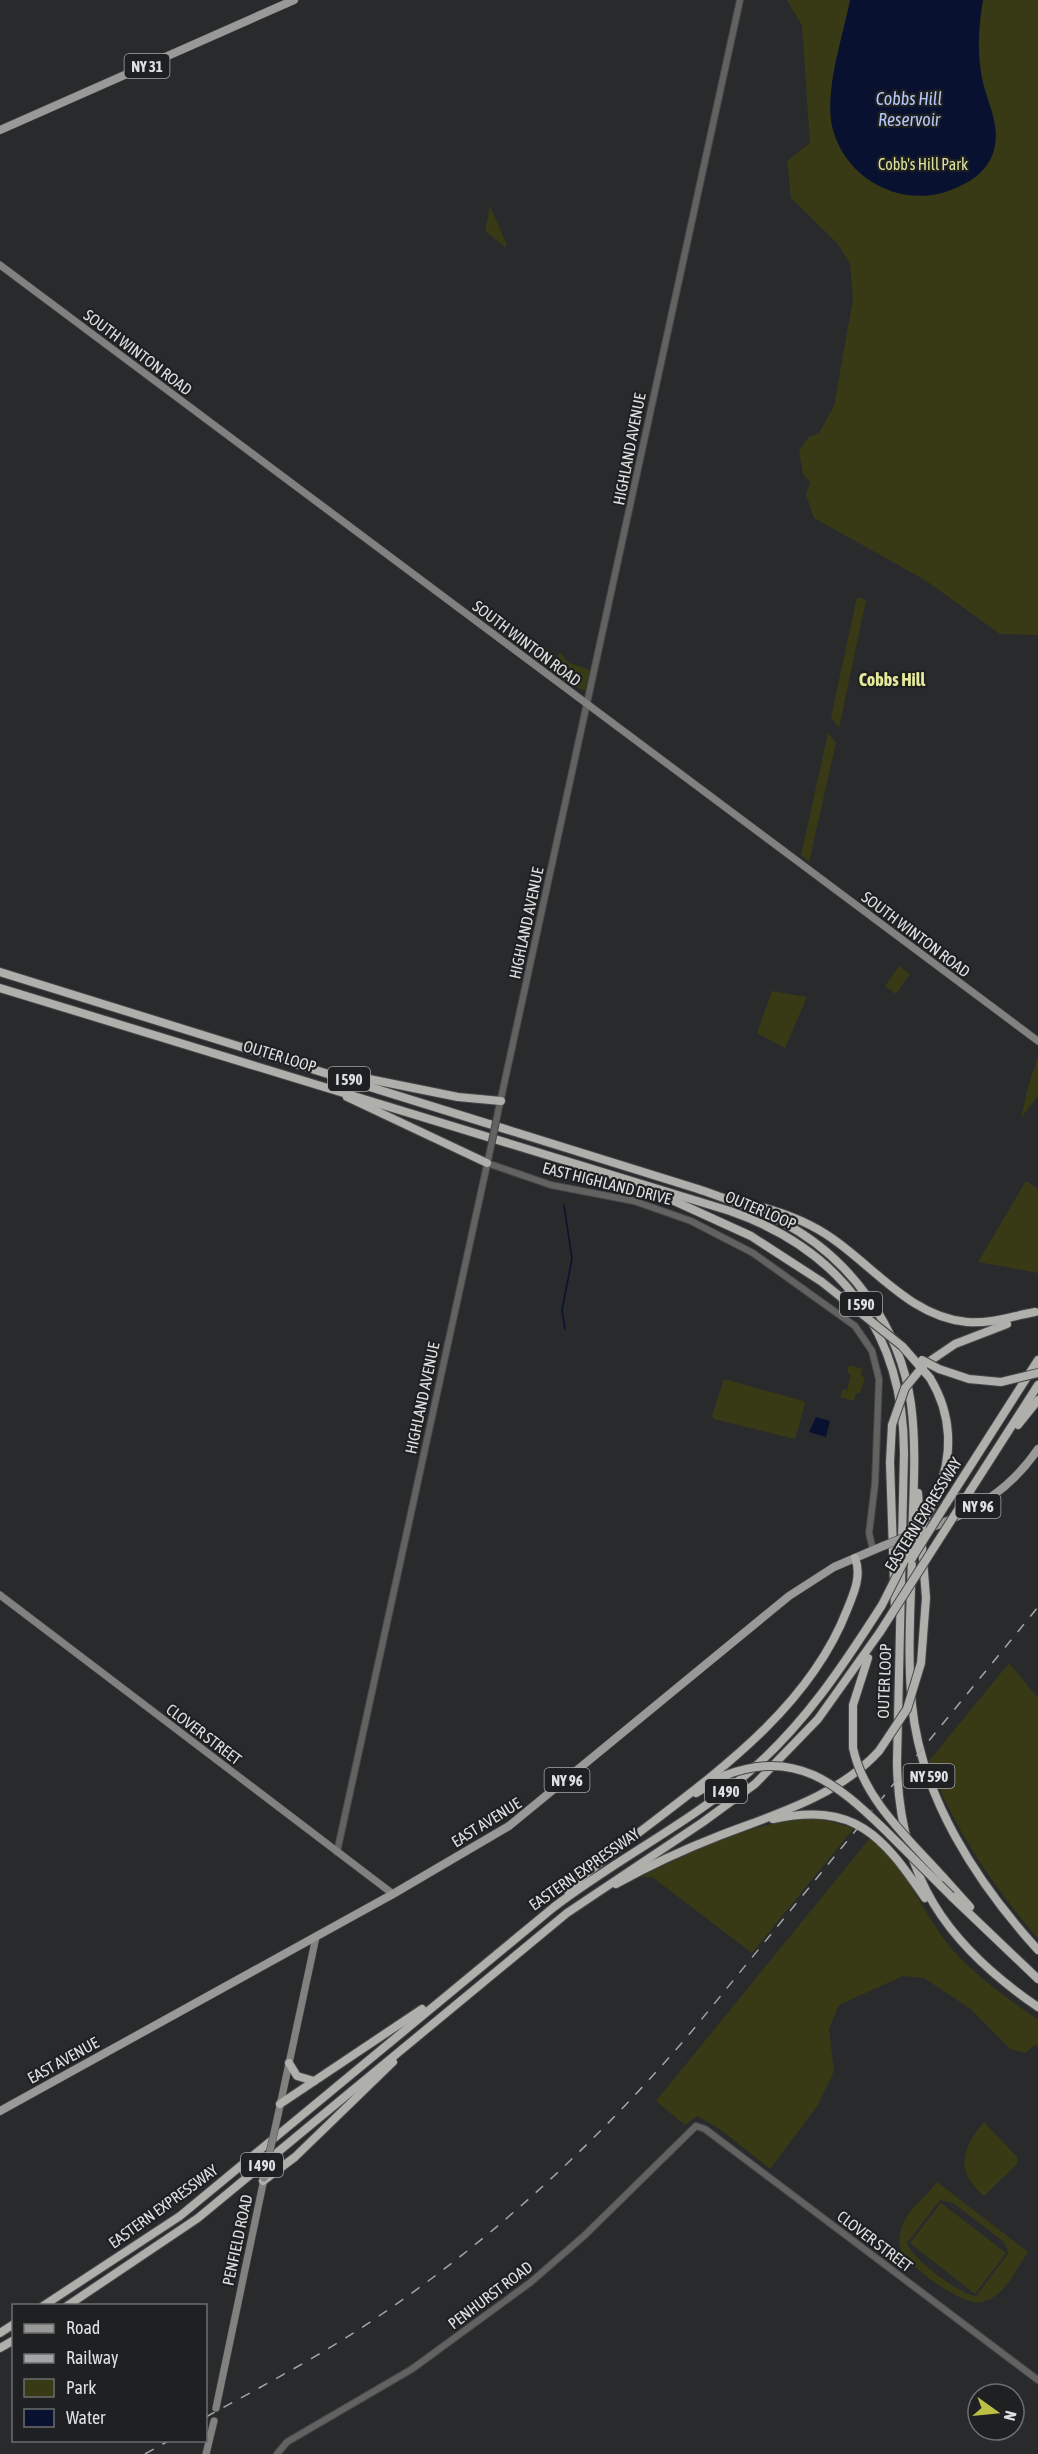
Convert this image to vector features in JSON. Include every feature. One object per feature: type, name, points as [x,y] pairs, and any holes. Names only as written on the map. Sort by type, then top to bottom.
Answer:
[{"type":"highway","name":"OUTER LOOP","points":[[0,972],[698,1189],[784,1222],[828,1253],[854,1279],[881,1317],[900,1358],[909,1394],[914,1438],[911,1696],[920,1750],[932,1785],[956,1835],[990,1890],[1017,1926],[1038,1948]]},
{"type":"highway","name":"OUTER LOOP","points":[[0,988],[730,1211],[773,1228],[819,1258],[845,1284],[862,1306],[888,1354],[901,1408],[904,1436],[898,1791],[905,1836],[924,1887],[958,1940],[991,1973],[1038,2007]]},
{"type":"highway","points":[[320,1070],[458,1097],[501,1101]]},
{"type":"highway","points":[[317,1083],[487,1163]]},
{"type":"highway","points":[[608,1174],[732,1226],[788,1258],[895,1340],[939,1369],[969,1379],[1001,1382],[1038,1373]]},
{"type":"highway","points":[[698,1189],[771,1209],[811,1226],[840,1244],[908,1299],[937,1315],[960,1321],[982,1323],[1036,1311]]},
{"type":"highway","points":[[898,1699],[890,1457],[892,1425],[901,1397],[924,1365],[955,1344],[1036,1311]]},
{"type":"highway","points":[[882,1605],[936,1498],[947,1461],[948,1431],[942,1404],[930,1378],[895,1340]]},
{"type":"highway","name":"EASTERN EXPRESSWAY","points":[[46,2304],[180,2216],[525,1929],[598,1874],[714,1799],[757,1765],[820,1698],[1038,1360]]},
{"type":"highway","name":"EASTERN EXPRESSWAY","points":[[70,2304],[198,2218],[559,1918],[618,1876],[718,1812],[769,1772],[824,1712],[880,1632],[1038,1385]]},
{"type":"highway","points":[[989,1461],[1038,1400]]},
{"type":"highway","points":[[559,1918],[630,1876],[834,1787],[861,1769],[879,1751],[908,1709],[921,1664],[926,1587],[914,1438]]},
{"type":"highway","points":[[525,1929],[572,1886],[645,1829],[760,1733],[806,1684],[827,1652],[848,1607],[858,1574],[855,1557]]},
{"type":"highway","points":[[880,1632],[855,1695],[851,1720],[854,1748],[861,1773],[876,1800],[1014,1956]]},
{"type":"highway","points":[[645,1829],[726,1775],[754,1767],[778,1766],[801,1770],[826,1780],[856,1802],[1038,1979]]},
{"type":"highway","points":[[737,1829],[774,1818],[807,1814],[837,1817],[864,1828],[897,1857],[935,1913],[958,1940]]},
{"type":"highway","points":[[280,2104],[455,1988]]},
{"type":"highway","points":[[264,2180],[295,2157],[446,2012]]},
{"type":"highway","points":[[289,2063],[297,2076],[314,2081]]},
{"type":"main road","name":"NY 31","points":[[0,130],[294,0]]},
{"type":"main road","name":"SOUTH WINTON ROAD","points":[[0,265],[1038,1041]]},
{"type":"main road","name":"EAST AVENUE","points":[[0,2111],[393,1894],[518,1820],[781,1601],[819,1576],[855,1557],[964,1514],[996,1494],[1020,1473],[1038,1449]]},
{"type":"main road","name":"CLOVER STREET","points":[[0,1595],[393,1894]]},
{"type":"main road","name":"PENFIELD ROAD","points":[[216,2408],[316,1937]]},
{"type":"main road","points":[[206,2454],[214,2421]]},
{"type":"street","name":"HIGHLAND AVENUE","points":[[337,1852],[588,705],[659,361],[740,0]]},
{"type":"street","name":"EAST HIGHLAND DRIVE","points":[[487,1163],[552,1185],[634,1202],[691,1221],[753,1253],[855,1326],[872,1352],[879,1379],[875,1484],[869,1533],[873,1550]]},
{"type":"street","name":"CLOVER STREET","points":[[696,2126],[705,2129],[1038,2380]]},
{"type":"street","name":"PENHURST ROAD","points":[[277,2454],[287,2442],[412,2369],[531,2282],[585,2235],[696,2126]]},
{"type":"green space","name":"Cobb's Hill Park","points":[[787,0],[1038,0],[1038,635],[1000,634],[925,580],[814,518],[806,495],[810,482],[803,474],[799,450],[809,437],[819,433],[834,406],[853,299],[850,264],[837,243],[791,198],[787,161],[810,143],[802,26]]},
{"type":"green space","points":[[490,206],[507,245],[505,247],[485,231]]},
{"type":"green space","points":[[857,597],[866,600],[839,728],[831,717]]},
{"type":"green space","points":[[560,652],[569,663],[590,670],[585,691],[566,683],[548,669]]},
{"type":"green space","points":[[828,733],[836,743],[809,862],[801,855]]},
{"type":"green space","points":[[899,966],[910,974],[896,994],[885,986]]},
{"type":"green space","points":[[772,991],[807,997],[785,1048],[757,1033]]},
{"type":"green space","points":[[1038,1056],[1038,1096],[1021,1118],[1028,1087]]},
{"type":"green space","points":[[1026,1181],[1038,1189],[1038,1273],[978,1262]]},
{"type":"green space","points":[[849,1365],[863,1369],[861,1376],[865,1377],[860,1394],[856,1393],[854,1401],[840,1397],[843,1389],[847,1390],[851,1374],[847,1373]]},
{"type":"green space","points":[[724,1379],[803,1401],[805,1404],[795,1439],[714,1419],[712,1416]]},
{"type":"green space","points":[[1009,1663],[1038,1698],[1038,1939],[1005,1898],[975,1855],[950,1810],[929,1761]]},
{"type":"green space","points":[[816,1818],[854,1828],[752,1953],[652,1877],[641,1877],[704,1847],[748,1830],[793,1820]]},
{"type":"green space","points":[[870,1838],[895,1863],[952,1949],[993,1987],[1038,2020],[1038,2047],[1034,2045],[1026,2053],[1010,2049],[972,2010],[924,1978],[903,1976],[839,2005],[829,2029],[834,2071],[818,2105],[770,2169],[720,2129],[697,2116],[685,2125],[656,2101]]},
{"type":"green space","points":[[984,2122],[1017,2157],[1017,2164],[984,2196],[969,2178],[964,2160],[970,2141]]},
{"type":"green space","points":[[937,2182],[1028,2252],[1004,2288],[990,2299],[974,2302],[953,2294],[919,2270],[902,2251],[899,2237],[902,2226],[915,2206]],"holes":[[[940,2200],[953,2203],[1003,2241],[1009,2253],[976,2296],[959,2289],[937,2275],[910,2250],[907,2243]]]},
{"type":"green space","points":[[941,2203],[1006,2253],[975,2294],[910,2243]]},
{"type":"water","name":"Cobbs Hill Reservoir","points":[[850,0],[983,0],[979,54],[983,83],[996,135],[992,156],[983,170],[970,181],[941,193],[921,196],[902,194],[883,188],[867,178],[852,165],[841,149],[833,130],[830,99],[835,65]]},
{"type":"water","points":[[816,1417],[830,1421],[826,1437],[809,1432]]},
{"type":"waterway","points":[[564,1205],[572,1259],[562,1310],[565,1329]]},
{"type":"railway","points":[[207,2416],[337,2343],[423,2285],[506,2219],[584,2148],[692,2031],[1038,1607]]},
{"type":"railway","points":[[145,2454],[166,2442]]},
{"type":"district","name":"Cobbs Hill","points":[[892,679]]}]
